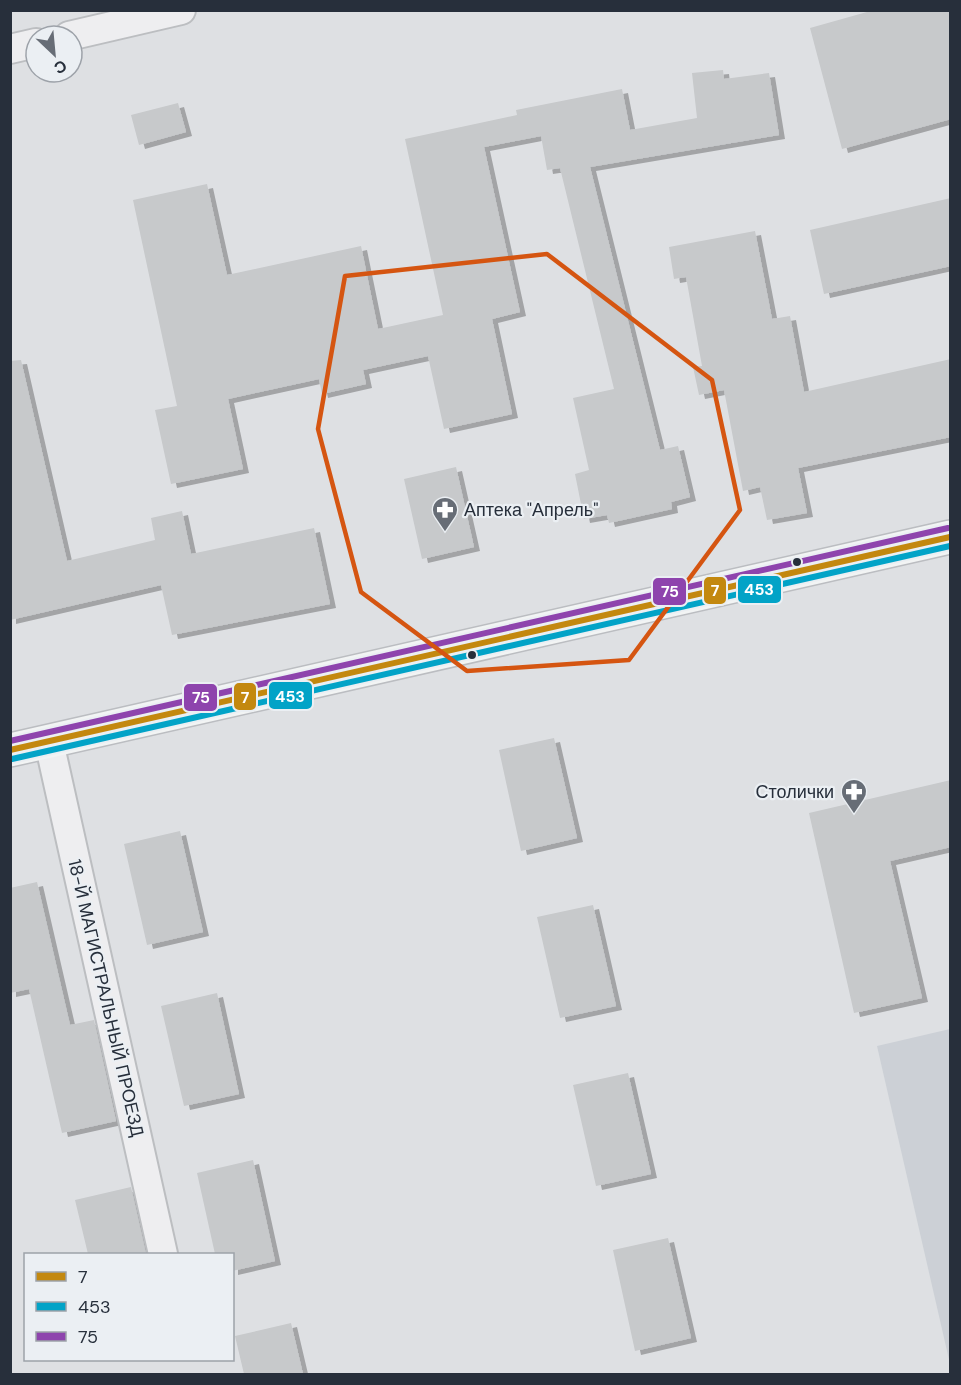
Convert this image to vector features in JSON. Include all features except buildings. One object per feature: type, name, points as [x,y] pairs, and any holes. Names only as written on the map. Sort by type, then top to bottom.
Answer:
[{"type":"main road","points":[[10,750],[951,537]]},
{"type":"street","points":[[84,33],[181,10]]},
{"type":"street","name":"18-Й МАГИСТРАЛЬНЫЙ ПРОЕЗД","points":[[49,742],[163,1253]]},
{"type":"highlighted area","points":[[547,254],[712,380],[740,510],[629,660],[467,671],[361,592],[318,429],[345,276]]},
{"type":"shaded area","points":[[950,1029],[950,1364],[877,1046]]},
{"type":"transit line","name":"75","points":[[10,741],[948,528]]},
{"type":"transit line","name":"7","points":[[10,750],[950,537]]},
{"type":"transit line","name":"453","points":[[12,759],[950,546]]},
{"type":"place","name":"Аптека \"Апрель\"","points":[[445,533]]},
{"type":"place","name":"Столички","points":[[854,815]]}]
